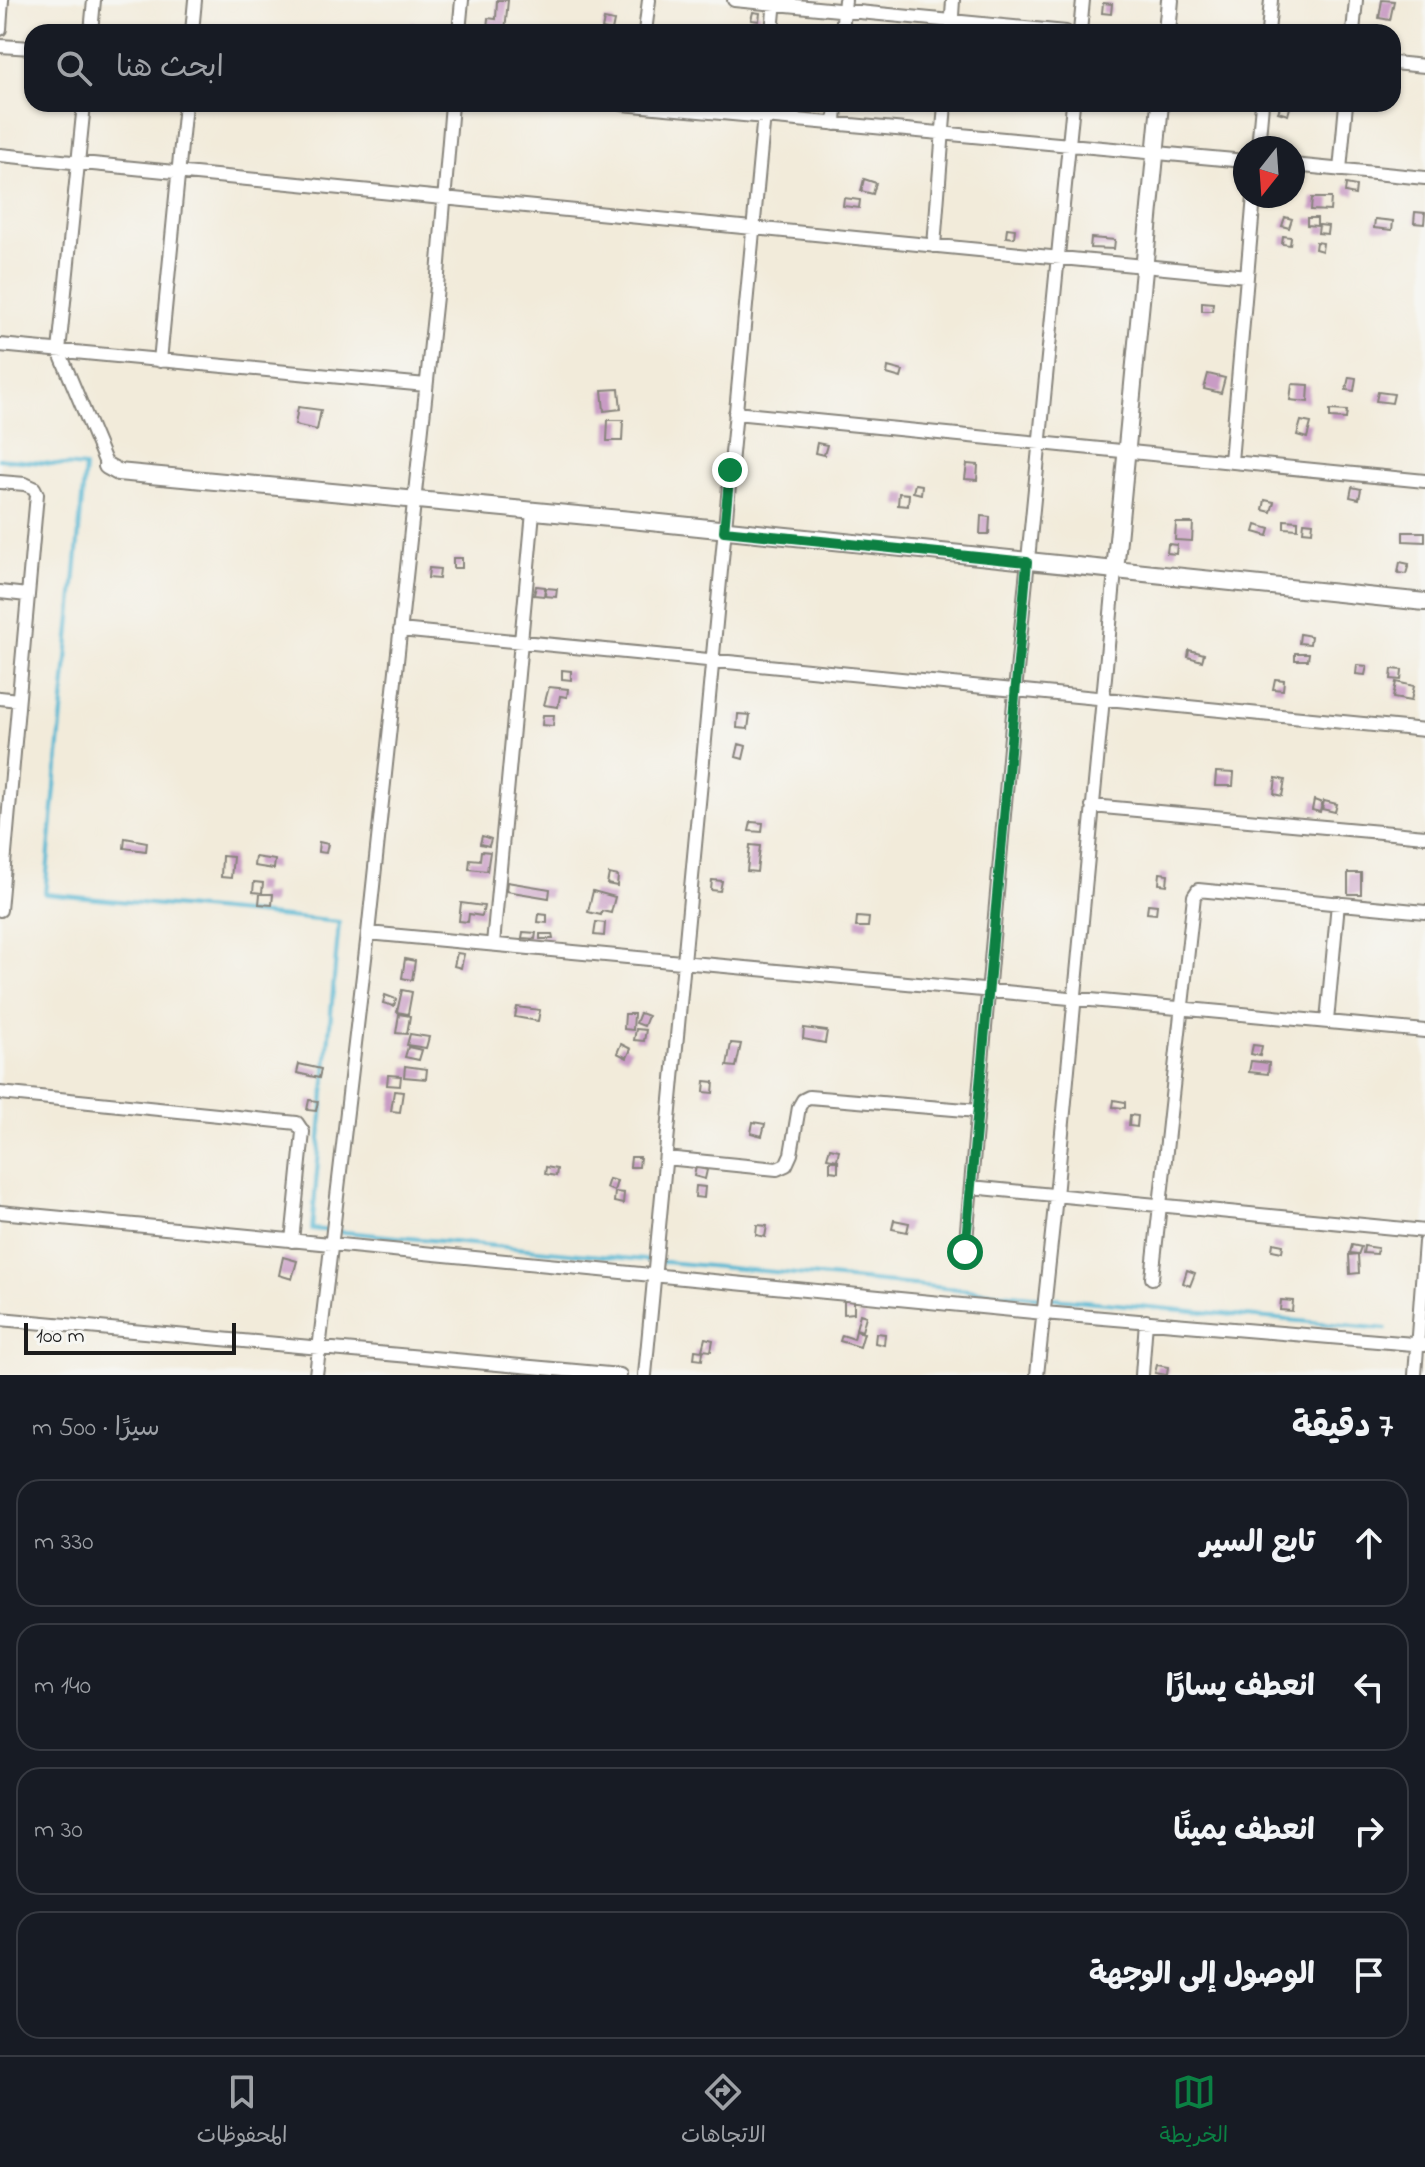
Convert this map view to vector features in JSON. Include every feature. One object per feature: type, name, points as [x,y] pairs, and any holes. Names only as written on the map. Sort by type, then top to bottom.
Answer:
[{"type":"street","points":[[0,29],[2,0]]},
{"type":"street","points":[[92,24],[94,0]]},
{"type":"street","points":[[193,24],[195,0]]},
{"type":"street","points":[[460,24],[462,0]]},
{"type":"street","points":[[646,24],[649,0]]},
{"type":"street","points":[[734,0],[844,5],[941,24]]},
{"type":"street","points":[[951,24],[953,0]]},
{"type":"street","points":[[1081,24],[1083,0]]},
{"type":"street","points":[[1168,24],[1170,0]]},
{"type":"street","points":[[1269,24],[1271,0]]},
{"type":"street","points":[[1354,24],[1356,0]]},
{"type":"street","points":[[773,24],[775,2]]},
{"type":"street","points":[[0,46],[24,48]]},
{"type":"street","points":[[1401,64],[1425,66]]},
{"type":"street","points":[[83,112],[59,351],[107,466],[118,472],[1425,602]]},
{"type":"street","points":[[160,361],[184,112]]},
{"type":"street","points":[[316,1375],[368,933],[445,199],[451,112]]},
{"type":"street","points":[[706,112],[1233,160]]},
{"type":"street","points":[[645,1375],[764,112]]},
{"type":"street","points":[[835,124],[836,112]]},
{"type":"street","points":[[934,246],[944,112]]},
{"type":"street","points":[[965,1252],[1038,443],[1060,258],[1072,112]]},
{"type":"street","points":[[1037,1375],[1159,112]]},
{"type":"street","points":[[1259,136],[1261,112]]},
{"type":"street","points":[[1340,170],[1345,112]]},
{"type":"street","points":[[0,155],[1247,276]]},
{"type":"street","points":[[1305,166],[1425,178]]},
{"type":"street","points":[[1231,461],[1253,208]]},
{"type":"street","points":[[0,345],[426,385]]},
{"type":"street","points":[[735,413],[1425,481]]},
{"type":"street","points":[[0,482],[25,484],[34,488],[37,494],[18,700],[6,785],[0,908]]},
{"type":"street","points":[[493,944],[533,512]]},
{"type":"street","points":[[0,592],[27,595]]},
{"type":"street","points":[[400,630],[713,663],[1425,730]]},
{"type":"street","points":[[0,698],[18,700]]},
{"type":"street","points":[[1092,806],[1425,836]]},
{"type":"street","points":[[1152,1278],[1180,1008],[1194,896],[1198,890],[1425,912]]},
{"type":"street","points":[[1327,1021],[1338,903]]},
{"type":"street","points":[[368,933],[1425,1031]]},
{"type":"street","points":[[0,1093],[297,1123],[303,1132],[292,1241]]},
{"type":"street","points":[[666,1158],[777,1169],[786,1165],[791,1154],[799,1107],[809,1097],[978,1111]]},
{"type":"street","points":[[971,1187],[1425,1231]]},
{"type":"street","points":[[0,1212],[1044,1313],[1421,1344]]},
{"type":"street","points":[[1415,1375],[1421,1344],[1425,1242]]},
{"type":"street","points":[[0,1319],[620,1375]]},
{"type":"street","points":[[1142,1375],[1146,1321]]},
{"type":"building","points":[[497,0],[508,0],[506,24],[487,24],[488,18],[496,19]]},
{"type":"building","points":[[1382,0],[1394,1],[1390,20],[1379,18]]},
{"type":"building","points":[[1103,3],[1112,4],[1111,14],[1102,13]]},
{"type":"building","points":[[753,12],[760,13],[759,21],[751,20]]},
{"type":"building","points":[[604,19],[614,21],[613,24],[603,24]]},
{"type":"building","points":[[864,179],[876,183],[873,194],[861,191]]},
{"type":"building","points":[[1346,184],[1356,186],[1355,195],[1345,193]]},
{"type":"building","points":[[844,198],[860,200],[859,208],[843,206]]},
{"type":"building","points":[[1312,198],[1331,198],[1330,211],[1311,210]]},
{"type":"building","points":[[1415,212],[1425,213],[1424,224],[1414,223]]},
{"type":"building","points":[[1285,217],[1292,219],[1289,228],[1282,226]]},
{"type":"building","points":[[1307,218],[1317,218],[1317,226],[1307,225]]},
{"type":"building","points":[[1375,219],[1393,221],[1392,230],[1374,228]]},
{"type":"building","points":[[1319,225],[1328,226],[1327,234],[1318,233]]},
{"type":"building","points":[[1007,228],[1015,229],[1014,238],[1006,237]]},
{"type":"building","points":[[1283,236],[1291,237],[1290,245],[1282,244]]},
{"type":"building","points":[[1091,238],[1115,240],[1114,249],[1090,248]]},
{"type":"building","points":[[1316,242],[1323,243],[1322,251],[1315,249]]},
{"type":"building","points":[[1202,302],[1213,303],[1212,311],[1202,311]]},
{"type":"building","points":[[888,367],[903,371],[901,378],[887,374]]},
{"type":"building","points":[[1208,374],[1225,378],[1221,393],[1204,389]]},
{"type":"building","points":[[1349,377],[1356,378],[1354,391],[1346,390]]},
{"type":"building","points":[[1292,384],[1309,385],[1308,402],[1290,400]]},
{"type":"building","points":[[619,389],[621,409],[604,411],[602,390]]},
{"type":"building","points":[[1378,392],[1394,394],[1392,403],[1376,401]]},
{"type":"building","points":[[298,407],[321,410],[317,430],[295,425]]},
{"type":"building","points":[[1330,410],[1347,411],[1346,419],[1330,418]]},
{"type":"building","points":[[608,420],[623,420],[622,441],[607,441]]},
{"type":"building","points":[[1301,421],[1311,423],[1307,438],[1297,435]]},
{"type":"building","points":[[817,443],[827,445],[824,455],[815,453]]},
{"type":"building","points":[[967,464],[978,465],[977,480],[965,479]]},
{"type":"building","points":[[915,484],[922,485],[921,494],[913,492]]},
{"type":"building","points":[[1352,487],[1361,489],[1359,499],[1350,497]]},
{"type":"building","points":[[899,493],[909,494],[908,506],[898,505]]},
{"type":"building","points":[[1265,500],[1274,502],[1271,512],[1263,510]]},
{"type":"building","points":[[981,516],[990,517],[989,534],[980,534]]},
{"type":"building","points":[[1284,520],[1298,521],[1298,529],[1284,528]]},
{"type":"building","points":[[1304,522],[1313,523],[1312,532],[1303,531]]},
{"type":"building","points":[[1176,523],[1193,523],[1192,541],[1175,540]]},
{"type":"building","points":[[1256,525],[1270,529],[1268,536],[1254,532]]},
{"type":"building","points":[[1403,532],[1425,532],[1425,542],[1403,541]]},
{"type":"building","points":[[1168,544],[1177,545],[1176,554],[1167,553]]},
{"type":"building","points":[[453,558],[462,558],[462,568],[453,568]]},
{"type":"building","points":[[1400,562],[1409,564],[1406,574],[1398,573]]},
{"type":"building","points":[[429,568],[440,569],[439,579],[428,578]]},
{"type":"building","points":[[536,586],[545,587],[544,596],[534,595]]},
{"type":"building","points":[[546,588],[557,589],[556,597],[545,596]]},
{"type":"building","points":[[1300,634],[1311,636],[1310,644],[1299,643]]},
{"type":"building","points":[[1189,650],[1204,654],[1202,661],[1188,657]]},
{"type":"building","points":[[1295,653],[1309,653],[1308,660],[1295,660]]},
{"type":"building","points":[[1357,665],[1367,666],[1365,675],[1356,674]]},
{"type":"building","points":[[1392,669],[1402,670],[1401,680],[1391,679]]},
{"type":"building","points":[[562,670],[571,671],[571,680],[562,679]]},
{"type":"building","points":[[1275,679],[1284,680],[1283,690],[1273,689]]},
{"type":"building","points":[[1396,682],[1414,686],[1411,701],[1393,698]]},
{"type":"building","points":[[549,687],[568,689],[567,697],[560,696],[558,707],[544,705]]},
{"type":"building","points":[[738,714],[750,715],[748,729],[737,728]]},
{"type":"building","points":[[543,715],[554,715],[553,726],[542,725]]},
{"type":"building","points":[[739,744],[746,746],[743,759],[736,757]]},
{"type":"building","points":[[1216,772],[1234,773],[1233,786],[1215,786]]},
{"type":"building","points":[[1276,778],[1285,780],[1282,796],[1274,794]]},
{"type":"building","points":[[1314,800],[1322,803],[1320,812],[1312,810]]},
{"type":"building","points":[[1324,801],[1337,804],[1335,812],[1322,809]]},
{"type":"building","points":[[751,822],[763,823],[762,832],[749,831]]},
{"type":"building","points":[[482,836],[491,839],[489,846],[480,844]]},
{"type":"building","points":[[125,838],[147,842],[146,851],[124,848]]},
{"type":"building","points":[[319,842],[328,844],[326,853],[318,852]]},
{"type":"building","points":[[750,845],[760,846],[757,872],[747,871]]},
{"type":"building","points":[[481,851],[490,852],[487,871],[469,869],[470,859],[480,860]]},
{"type":"building","points":[[222,856],[233,857],[231,878],[221,877]]},
{"type":"building","points":[[255,857],[275,860],[274,869],[254,866]]},
{"type":"building","points":[[1160,873],[1168,874],[1167,885],[1159,884]]},
{"type":"building","points":[[1348,873],[1361,873],[1361,894],[1348,894]]},
{"type":"building","points":[[609,874],[618,876],[617,886],[607,884]]},
{"type":"building","points":[[712,880],[722,881],[720,891],[711,890]]},
{"type":"building","points":[[254,882],[263,883],[262,893],[253,892]]},
{"type":"building","points":[[507,882],[550,889],[549,898],[506,891]]},
{"type":"building","points":[[593,891],[615,897],[611,913],[602,911],[601,915],[588,912]]},
{"type":"building","points":[[260,894],[273,894],[272,905],[259,904]]},
{"type":"building","points":[[461,903],[484,906],[482,916],[469,914],[468,922],[459,921]]},
{"type":"building","points":[[1148,904],[1157,905],[1156,914],[1147,913]]},
{"type":"building","points":[[539,914],[547,915],[547,923],[538,922]]},
{"type":"building","points":[[857,917],[869,918],[868,927],[856,927]]},
{"type":"building","points":[[596,922],[605,923],[604,936],[594,935]]},
{"type":"building","points":[[523,932],[536,933],[535,939],[522,938]]},
{"type":"building","points":[[540,934],[552,934],[553,939],[540,939]]},
{"type":"building","points":[[457,953],[464,954],[461,968],[454,966]]},
{"type":"building","points":[[405,959],[415,961],[412,980],[402,978]]},
{"type":"building","points":[[402,990],[412,992],[408,1014],[397,1012]]},
{"type":"building","points":[[385,995],[396,999],[394,1006],[383,1003]]},
{"type":"building","points":[[517,1007],[540,1010],[538,1021],[515,1017]]},
{"type":"building","points":[[640,1013],[648,1016],[644,1026],[636,1023]]},
{"type":"building","points":[[399,1014],[410,1016],[407,1034],[396,1033]]},
{"type":"building","points":[[625,1014],[634,1014],[633,1030],[624,1029]]},
{"type":"building","points":[[804,1028],[827,1031],[825,1043],[803,1039]]},
{"type":"building","points":[[636,1029],[646,1030],[644,1041],[634,1040]]},
{"type":"building","points":[[410,1034],[429,1037],[426,1048],[407,1045]]},
{"type":"building","points":[[731,1043],[741,1044],[736,1067],[727,1066]]},
{"type":"building","points":[[621,1044],[631,1049],[627,1058],[617,1053]]},
{"type":"building","points":[[1253,1045],[1262,1046],[1260,1056],[1251,1054]]},
{"type":"building","points":[[408,1047],[422,1050],[419,1060],[405,1057]]},
{"type":"building","points":[[1251,1061],[1269,1063],[1268,1074],[1249,1072]]},
{"type":"building","points":[[299,1064],[321,1069],[319,1078],[297,1073]]},
{"type":"building","points":[[405,1066],[427,1069],[426,1079],[404,1077]]},
{"type":"building","points":[[388,1075],[401,1076],[400,1086],[387,1085]]},
{"type":"building","points":[[705,1081],[714,1082],[713,1093],[704,1092]]},
{"type":"building","points":[[394,1091],[403,1092],[400,1112],[391,1111]]},
{"type":"building","points":[[309,1100],[318,1101],[316,1111],[307,1110]]},
{"type":"building","points":[[1114,1100],[1125,1102],[1125,1108],[1113,1107]]},
{"type":"building","points":[[1130,1115],[1138,1116],[1137,1127],[1129,1126]]},
{"type":"building","points":[[753,1122],[765,1124],[762,1136],[751,1133]]},
{"type":"building","points":[[830,1148],[839,1150],[837,1160],[827,1158]]},
{"type":"building","points":[[631,1157],[640,1157],[639,1167],[630,1167]]},
{"type":"building","points":[[830,1161],[838,1161],[838,1172],[830,1171]]},
{"type":"building","points":[[546,1167],[557,1169],[556,1176],[545,1174]]},
{"type":"building","points":[[696,1167],[707,1170],[705,1179],[694,1176]]},
{"type":"building","points":[[609,1179],[617,1181],[614,1191],[606,1188]]},
{"type":"building","points":[[696,1186],[705,1187],[704,1198],[695,1197]]},
{"type":"building","points":[[615,1192],[624,1193],[623,1204],[614,1202]]},
{"type":"building","points":[[894,1220],[909,1223],[907,1232],[892,1229]]},
{"type":"building","points":[[757,1225],[767,1226],[765,1237],[756,1235]]},
{"type":"building","points":[[1273,1243],[1283,1245],[1282,1252],[1272,1250]]},
{"type":"building","points":[[1352,1245],[1361,1247],[1359,1273],[1350,1274],[1349,1255],[1358,1254],[1350,1253]]},
{"type":"building","points":[[1364,1246],[1378,1248],[1377,1254],[1363,1253]]},
{"type":"building","points":[[283,1257],[297,1261],[292,1279],[279,1275]]},
{"type":"building","points":[[1187,1270],[1195,1273],[1190,1286],[1183,1283]]},
{"type":"building","points":[[854,1300],[854,1313],[844,1314],[844,1301]]},
{"type":"building","points":[[1281,1300],[1293,1301],[1292,1311],[1280,1310]]},
{"type":"building","points":[[860,1314],[866,1316],[862,1331],[856,1329]]},
{"type":"building","points":[[856,1331],[864,1333],[860,1347],[840,1341],[842,1335],[854,1339]]},
{"type":"building","points":[[876,1333],[885,1334],[884,1345],[875,1343]]},
{"type":"building","points":[[705,1338],[713,1340],[711,1351],[702,1350]]},
{"type":"building","points":[[695,1350],[703,1351],[702,1360],[694,1359]]},
{"type":"building","points":[[1157,1365],[1168,1367],[1167,1375],[1155,1373]]},
{"type":"waterway","points":[[0,459],[85,467],[45,894],[339,922],[312,1229],[1386,1329]]},
{"type":"route","points":[[730,470],[724,531],[1027,562],[965,1252]]}]
